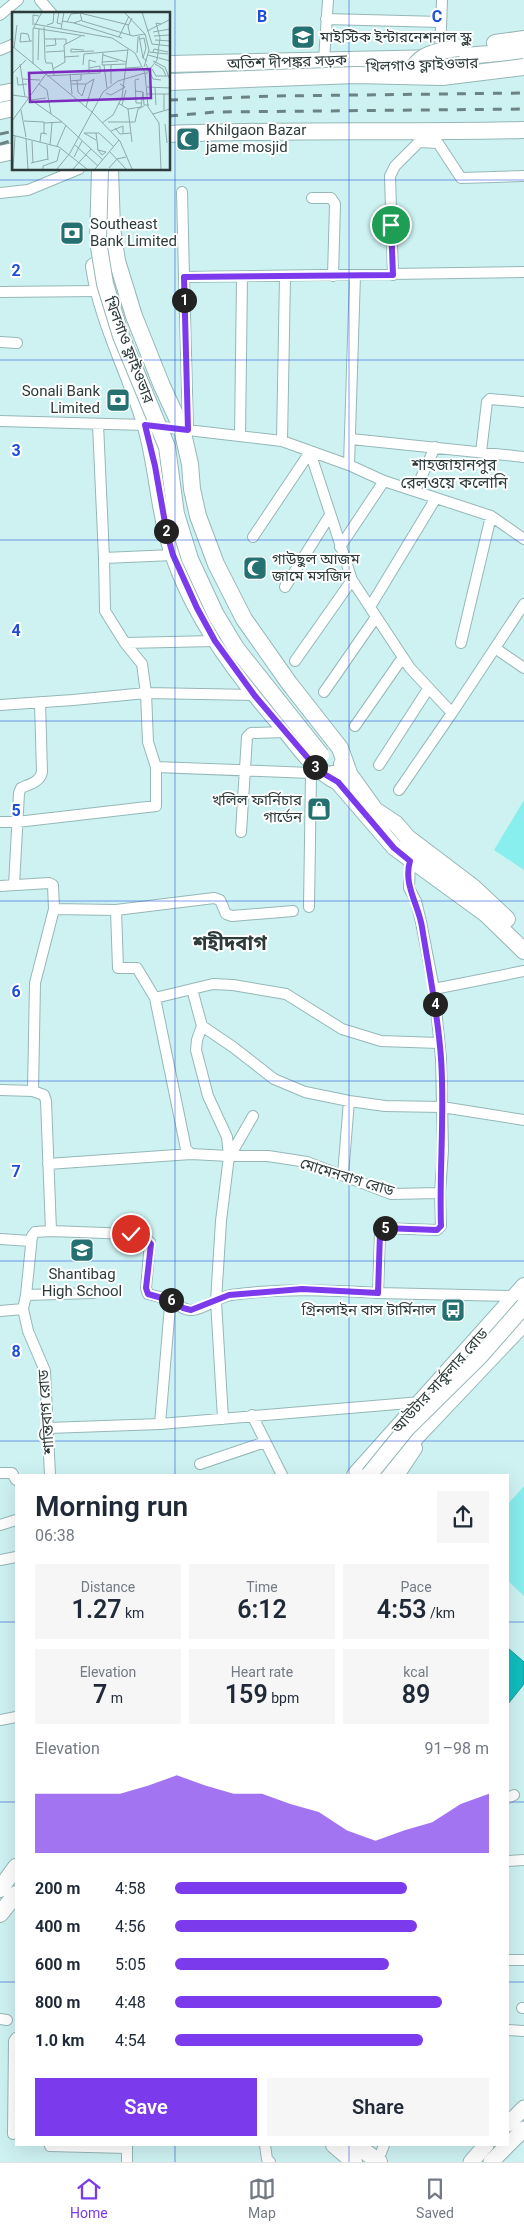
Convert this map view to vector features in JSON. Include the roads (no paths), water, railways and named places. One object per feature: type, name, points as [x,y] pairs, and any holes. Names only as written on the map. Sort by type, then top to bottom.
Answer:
[{"type":"main road","points":[[414,67],[421,59],[431,54],[458,48],[524,39]]},
{"type":"main road","name":"অতিশ দীপঙ্কর সড়ক","points":[[170,64],[440,58],[524,51]]},
{"type":"main road","points":[[440,58],[440,84]]},
{"type":"main road","name":"খিলগাও ফ্লাইওভার","points":[[170,72],[469,65],[524,58]]},
{"type":"main road","name":"খিলগাও ফ্লাইওভার","points":[[170,82],[356,76],[442,77],[524,67]]},
{"type":"main road","points":[[170,88],[317,84],[440,84],[524,74]]},
{"type":"main road","points":[[170,134],[327,130],[417,132],[524,130]]},
{"type":"main road","points":[[95,170],[92,213],[93,258],[98,291],[145,425],[173,555],[197,608],[215,641],[255,696],[286,732],[320,762],[343,777],[375,810],[396,824],[408,838],[474,888],[524,935]]},
{"type":"main road","name":"খিলগাও ফ্লাইওভার","points":[[100,170],[98,241],[105,284],[121,336],[167,447],[174,506],[190,559],[216,615],[236,648],[320,762]]},
{"type":"main road","points":[[109,170],[112,228],[117,261],[124,287],[162,386],[185,430],[192,489],[198,516],[226,587],[263,647],[340,748],[343,777],[394,848],[486,914],[524,951]]},
{"type":"main road","name":"খিলগাও ফ্লাইওভার","points":[[109,170],[108,234],[115,284],[124,319],[174,442],[186,514],[204,570],[245,646],[320,762]]},
{"type":"main road","points":[[370,1474],[407,1428],[480,1356],[521,1296]]},
{"type":"main road","name":"আউটার সার্কুলার রোড","points":[[357,1474],[421,1402],[521,1296]]},
{"type":"main road","name":"আউটার সার্কুলার রোড","points":[[397,1474],[431,1421],[524,1322]]},
{"type":"main road","points":[[381,1474],[408,1443],[431,1421],[421,1402]]},
{"type":"main road","points":[[0,1889],[15,1868]]},
{"type":"main road","points":[[0,1895],[15,1875]]},
{"type":"main road","points":[[0,1905],[15,1887]]},
{"type":"main road","points":[[0,1914],[15,1895]]},
{"type":"main road","points":[[0,1924],[15,1905]]},
{"type":"main road","points":[[509,2123],[524,2108]]},
{"type":"main road","points":[[509,2144],[524,2129]]},
{"type":"main road","points":[[326,2146],[346,2151],[381,2154]]},
{"type":"main road","points":[[471,2162],[485,2146]]},
{"type":"main road","points":[[491,2162],[507,2146]]},
{"type":"street","points":[[1,14],[18,0]]},
{"type":"street","points":[[40,0],[50,12]]},
{"type":"street","points":[[324,60],[328,0]]},
{"type":"street","points":[[440,58],[442,0]]},
{"type":"street","points":[[326,19],[441,22]]},
{"type":"street","points":[[0,50],[12,45]]},
{"type":"street","points":[[393,275],[390,176],[395,166],[419,142],[438,143],[462,178],[524,176]]},
{"type":"street","points":[[0,193],[28,190],[77,170]]},
{"type":"street","points":[[182,192],[185,430]]},
{"type":"street","points":[[312,198],[331,198],[335,204],[333,276]]},
{"type":"street","points":[[184,277],[524,272]]},
{"type":"street","points":[[350,465],[355,275]]},
{"type":"street","points":[[240,436],[242,276]]},
{"type":"street","points":[[282,441],[285,277]]},
{"type":"street","points":[[0,292],[98,291]]},
{"type":"street","points":[[0,342],[16,343]]},
{"type":"street","points":[[481,452],[487,402],[490,399],[524,402]]},
{"type":"street","points":[[0,421],[145,425],[282,441],[350,465],[384,481],[491,516],[524,539]]},
{"type":"street","points":[[0,822],[17,822],[156,806],[156,767],[148,742],[146,692],[142,664],[125,643],[105,611],[98,424]]},
{"type":"street","points":[[350,439],[524,457]]},
{"type":"street","points":[[416,491],[435,448]]},
{"type":"street","points":[[310,452],[352,580],[403,657],[428,689],[452,713]]},
{"type":"street","points":[[253,538],[310,452]]},
{"type":"street","points":[[340,546],[384,481]]},
{"type":"street","points":[[370,607],[436,498]]},
{"type":"street","points":[[285,586],[330,515]]},
{"type":"street","points":[[461,642],[491,516]]},
{"type":"street","points":[[104,558],[173,555]]},
{"type":"street","points":[[295,661],[352,580]]},
{"type":"street","points":[[399,790],[524,604]]},
{"type":"street","points":[[324,692],[376,617]]},
{"type":"street","points":[[125,643],[215,641]]},
{"type":"street","points":[[495,648],[524,668]]},
{"type":"street","points":[[355,726],[403,657]]},
{"type":"street","points":[[379,765],[428,689]]},
{"type":"street","points":[[0,705],[146,692],[255,696]]},
{"type":"street","points":[[14,885],[17,822],[21,788],[35,782],[41,777],[42,772],[40,702]]},
{"type":"street","points":[[241,832],[248,734],[286,732]]},
{"type":"street","points":[[156,767],[246,772],[320,762],[309,907]]},
{"type":"street","points":[[378,1293],[381,1230],[383,1228],[437,1230],[440,1228],[443,1150],[439,1043],[434,989],[419,911],[409,888],[410,861]]},
{"type":"street","points":[[0,886],[52,883],[54,909],[35,983],[33,1091]]},
{"type":"street","points":[[54,909],[116,910],[214,898],[220,900],[226,914],[232,916],[293,911]]},
{"type":"street","points":[[116,910],[118,968],[137,968],[155,998],[186,1150],[191,1154]]},
{"type":"street","points":[[434,989],[524,971]]},
{"type":"street","points":[[155,998],[213,984],[233,985],[286,994],[342,1029],[380,1040],[439,1043]]},
{"type":"street","points":[[192,989],[202,1026],[196,1050],[208,1096],[224,1128],[230,1156],[221,1221],[216,1300],[223,1419]]},
{"type":"street","points":[[202,1026],[281,1084],[305,1092],[385,1106],[442,1107],[524,1120]]},
{"type":"street","points":[[0,1090],[33,1091],[44,1095],[46,1101],[52,1231]]},
{"type":"street","points":[[343,1175],[349,1101]]},
{"type":"street","points":[[230,1156],[253,1116]]},
{"type":"street","name":"মোমেনবাগ রোড","points":[[48,1164],[191,1154],[268,1156],[307,1162],[391,1194],[440,1193]]},
{"type":"street","points":[[0,1239],[32,1237],[52,1231],[131,1234],[134,1241],[150,1242],[146,1288],[148,1294],[168,1299],[176,1302],[183,1308],[191,1310],[229,1295],[302,1289],[378,1293],[521,1296]]},
{"type":"street","name":"শান্তিবাগ রোড","points":[[32,1237],[23,1310],[28,1332],[45,1371],[50,1474]]},
{"type":"street","points":[[26,1295],[92,1293]]},
{"type":"street","points":[[160,1424],[170,1306],[168,1299]]},
{"type":"street","points":[[0,1311],[23,1310]]},
{"type":"street","points":[[48,1428],[160,1424],[421,1402]]},
{"type":"street","points":[[252,1415],[282,1474]]},
{"type":"street","points":[[200,1464],[266,1442]]},
{"type":"street","points":[[0,1473],[12,1473],[15,1478]]},
{"type":"street","points":[[0,1525],[15,1520]]},
{"type":"street","points":[[0,1560],[15,1557]]},
{"type":"street","points":[[0,1720],[15,1717]]},
{"type":"street","points":[[509,1861],[524,1860]]},
{"type":"street","points":[[509,1960],[524,1960]]},
{"type":"street","points":[[509,2030],[524,2031]]},
{"type":"street","points":[[13,2134],[15,2040]]},
{"type":"street","points":[[50,2146],[127,2147],[127,2162]]},
{"type":"street","points":[[265,2146],[267,2159],[270,2162]]},
{"type":"railway","points":[[170,100],[274,96],[524,93]]},
{"type":"railway","points":[[170,116],[215,112],[524,109]]},
{"type":"railway","points":[[0,134],[12,131]]},
{"type":"railway","points":[[0,144],[12,141]]},
{"type":"place","name":"মাইস্টিক ইন্টারনেশনাল স্কুল","points":[[303,37]]},
{"type":"place","name":"Khilgaon Bazar jame mosjid","points":[[188,139]]},
{"type":"place","name":"Southeast Bank Limited","points":[[72,233]]},
{"type":"place","name":"Sonali Bank Limited","points":[[118,400]]},
{"type":"place","name":"গাউছুল আজম জামে মসজিদ","points":[[255,568]]},
{"type":"place","name":"খলিল ফার্নিচার গার্ডেন","points":[[319,809]]},
{"type":"place","name":"Shantibag High School","points":[[82,1250]]},
{"type":"place","name":"গ্রিনলাইন বাস টার্মিনাল","points":[[453,1310]]},
{"type":"district","name":"শাহজাহানপুর রেলওয়ে কলোনি","points":[[454,473]]},
{"type":"district","name":"শহীদবাগ","points":[[230,943]]}]
